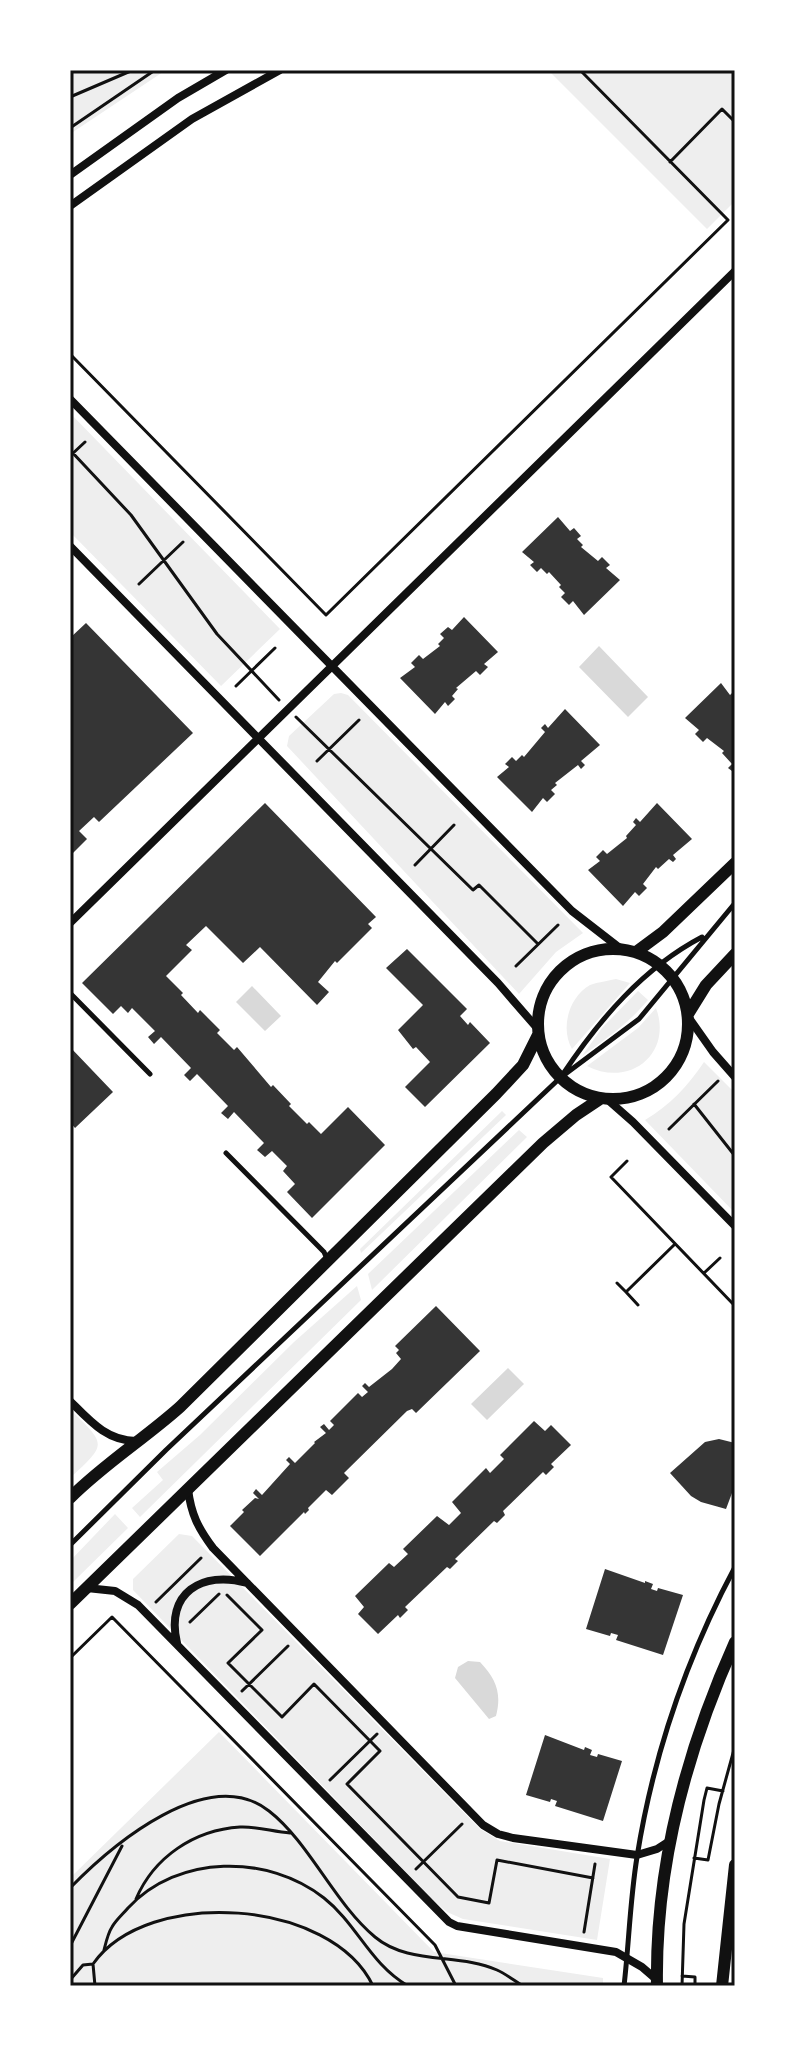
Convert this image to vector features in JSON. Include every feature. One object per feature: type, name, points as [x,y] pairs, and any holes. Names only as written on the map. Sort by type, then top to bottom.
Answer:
[{"type":"street","points":[[70,175],[178,98],[226,70]]},
{"type":"street","points":[[70,206],[192,119],[280,70]]},
{"type":"street","points":[[70,923],[735,271]]},
{"type":"street","points":[[70,399],[572,911],[621,949]]},
{"type":"street","points":[[70,546],[498,983],[538,1032],[545,1058],[560,1078],[578,1091],[604,1099],[633,1122],[735,1226]]},
{"type":"street","points":[[636,952],[663,932],[735,863]]},
{"type":"street","points":[[70,1498],[98,1471],[180,1407],[505,1085],[523,1065],[538,1032],[542,998],[562,968],[584,954],[621,949],[636,952],[660,965],[674,979],[688,1016],[735,1077]]},
{"type":"street","points":[[70,1604],[543,1143],[576,1115],[604,1099],[635,1096],[667,1079],[685,1048],[688,1016],[706,985],[735,954]]},
{"type":"street","points":[[70,1401],[105,1433],[123,1440],[141,1440]]},
{"type":"street","points":[[188,1489],[190,1509],[199,1530],[483,1825],[513,1838],[637,1855],[657,1849],[672,1839]]},
{"type":"street","points":[[178,1647],[174,1629],[182,1597],[202,1582],[229,1578],[247,1583]]},
{"type":"street","points":[[86,1588],[106,1589],[128,1598],[449,1922],[457,1926],[616,1952],[657,1983]]},
{"type":"street","points":[[657,1983],[660,1918],[683,1779],[711,1697],[735,1642]]},
{"type":"street","points":[[722,1986],[735,1865]]},
{"type":"lane","points":[[70,1545],[166,1450],[560,1078],[625,1031],[674,979],[707,934],[735,903]]},
{"type":"lane","points":[[560,1078],[608,1014],[660,965],[707,934]]},
{"type":"lane","points":[[70,993],[150,1074]]},
{"type":"lane","points":[[226,1153],[324,1252],[327,1261]]},
{"type":"lane","points":[[624,1986],[637,1855],[655,1774],[679,1695],[710,1614],[735,1567]]},
{"type":"path","points":[[70,97],[133,70]]},
{"type":"path","points":[[70,128],[155,70]]},
{"type":"path","points":[[580,70],[728,220]]},
{"type":"path","points":[[670,162],[722,109],[735,122]]},
{"type":"path","points":[[70,354],[326,615],[735,213]]},
{"type":"path","points":[[70,456],[85,442]]},
{"type":"path","points":[[139,584],[183,542]]},
{"type":"path","points":[[236,686],[275,648]]},
{"type":"path","points":[[317,761],[359,720]]},
{"type":"path","points":[[415,865],[454,825]]},
{"type":"path","points":[[516,966],[558,925]]},
{"type":"path","points":[[669,1129],[718,1081]]},
{"type":"path","points":[[694,1104],[735,1156]]},
{"type":"path","points":[[627,1161],[611,1177],[735,1306]]},
{"type":"path","points":[[626,1292],[675,1244]]},
{"type":"path","points":[[704,1273],[720,1258]]},
{"type":"path","points":[[617,1283],[638,1305]]},
{"type":"path","points":[[156,1602],[201,1558]]},
{"type":"path","points":[[162,1596],[189,1623],[223,1590],[262,1630],[228,1663],[282,1717],[314,1684],[380,1751],[347,1784],[458,1897],[489,1903],[497,1860],[593,1878]]},
{"type":"path","points":[[70,1658],[112,1617],[435,1945],[456,1986]]},
{"type":"path","points":[[241,1692],[288,1646]]},
{"type":"path","points":[[330,1780],[377,1734]]},
{"type":"path","points":[[694,1858],[708,1860],[735,1746]]},
{"type":"path","points":[[682,1986],[684,1924],[707,1788],[723,1791]]},
{"type":"path","points":[[70,1888],[124,1842],[196,1799],[243,1797],[269,1810],[376,1938],[401,1952],[496,1970],[523,1986]]},
{"type":"path","points":[[416,1869],[462,1824]]},
{"type":"path","points":[[136,1900],[145,1879],[161,1861],[188,1841],[212,1831],[243,1826],[290,1833]]},
{"type":"path","points":[[70,1946],[124,1842]]},
{"type":"path","points":[[584,1932],[595,1864]]},
{"type":"path","points":[[95,1986],[93,1964],[104,1950],[112,1927],[136,1900],[164,1881],[188,1872],[224,1866],[258,1868],[294,1879],[325,1899],[350,1926],[375,1961],[408,1986]]},
{"type":"path","points":[[104,1950],[135,1931],[171,1918],[208,1912],[251,1913],[295,1924],[329,1941],[366,1970],[373,1986]]},
{"type":"path","points":[[350,1926],[357,1919]]},
{"type":"path","points":[[70,1980],[83,1965],[93,1964]]},
{"type":"path","points":[[682,1976],[695,1977],[695,1986]]},
{"type":"shaded area","points":[[70,70],[166,70],[70,134]]},
{"type":"shaded area","points":[[548,70],[735,70],[735,201],[707,229]]},
{"type":"shaded area","points":[[70,413],[280,629],[221,686],[70,532]]},
{"type":"shaded area","points":[[599,646],[648,697],[628,717],[579,667]]},
{"type":"shaded area","points":[[334,694],[348,695],[583,933],[556,952],[519,994],[287,746],[289,736]]},
{"type":"shaded area","points":[[616,979],[630,983],[572,1049],[568,1041],[567,1023],[577,997],[590,985]]},
{"type":"shaded area","points":[[252,986],[281,1016],[265,1031],[236,1002]]},
{"type":"shaded area","points":[[638,991],[648,1000],[625,1023],[582,1056],[602,1028]]},
{"type":"shaded area","points":[[656,1008],[660,1025],[658,1040],[644,1062],[618,1073],[587,1066],[638,1028]]},
{"type":"shaded area","points":[[704,1062],[735,1093],[735,1213],[645,1120],[678,1094]]},
{"type":"shaded area","points":[[502,1111],[506,1115],[361,1253],[360,1249]]},
{"type":"shaded area","points":[[519,1130],[527,1137],[372,1290],[368,1274]]},
{"type":"shaded area","points":[[357,1286],[361,1300],[140,1517],[132,1508],[163,1480],[157,1472]]},
{"type":"shaded area","points":[[508,1368],[524,1384],[487,1420],[471,1404]]},
{"type":"shaded area","points":[[70,1409],[91,1430],[98,1444],[91,1458],[70,1478]]},
{"type":"shaded area","points":[[115,1514],[128,1528],[70,1585],[70,1561]]},
{"type":"shaded area","points":[[179,1534],[192,1536],[480,1829],[500,1841],[610,1859],[597,1940],[463,1919],[447,1912],[434,1901],[133,1590],[133,1579]]},
{"type":"shaded area","points":[[468,1661],[480,1662],[494,1680],[498,1693],[496,1716],[489,1719],[455,1678],[458,1667]]},
{"type":"shaded area","points":[[219,1732],[434,1952],[603,1978],[603,1986],[70,1986],[70,1878]]},
{"type":"building","points":[[558,517],[570,531],[574,528],[581,536],[577,539],[583,545],[581,547],[598,561],[602,557],[610,565],[606,568],[620,580],[584,615],[573,601],[569,605],[561,597],[565,593],[549,572],[547,574],[541,568],[537,572],[530,565],[534,562],[522,552]]},
{"type":"building","points":[[464,617],[498,652],[484,664],[488,667],[480,675],[476,671],[456,688],[452,696],[455,699],[448,706],[445,702],[435,714],[400,678],[415,667],[411,663],[419,655],[423,659],[440,646],[438,644],[444,638],[440,634],[448,627],[452,630]]},
{"type":"building","points":[[86,623],[193,733],[99,822],[94,817],[79,831],[87,839],[70,856],[70,638]]},
{"type":"building","points":[[721,683],[730,695],[735,690],[735,769],[732,771],[728,768],[732,764],[722,753],[724,751],[707,738],[703,742],[695,734],[699,730],[685,718]]},
{"type":"building","points":[[565,709],[600,745],[581,761],[585,765],[581,769],[578,765],[555,783],[557,785],[551,790],[555,794],[547,802],[543,798],[532,812],[497,777],[509,767],[505,764],[512,757],[516,761],[522,755],[524,757],[545,732],[541,728],[545,724],[548,728]]},
{"type":"building","points":[[265,803],[376,917],[368,924],[372,928],[337,963],[335,961],[318,982],[329,992],[317,1005],[260,947],[243,963],[206,926],[186,945],[192,950],[166,976],[198,1013],[200,1010],[220,1030],[217,1033],[234,1050],[237,1047],[307,1124],[309,1122],[321,1134],[348,1107],[385,1145],[312,1218],[287,1192],[295,1184],[283,1171],[287,1166],[272,1151],[265,1157],[257,1150],[264,1143],[234,1112],[228,1119],[221,1113],[228,1106],[197,1074],[190,1081],[184,1075],[191,1068],[161,1037],[154,1044],[148,1037],[155,1031],[132,1008],[128,1013],[121,1006],[113,1014],[82,983]]},
{"type":"building","points":[[657,803],[692,839],[673,855],[676,859],[673,862],[669,859],[658,869],[656,867],[643,884],[647,888],[639,896],[635,892],[623,906],[588,870],[600,861],[596,857],[603,850],[607,854],[627,838],[636,825],[633,822],[636,818],[640,822]]},
{"type":"building","points":[[407,949],[467,1009],[460,1016],[490,1043],[425,1107],[405,1087],[430,1062],[416,1047],[413,1049],[398,1030],[423,1005],[386,968]]},
{"type":"building","points":[[70,1047],[113,1092],[75,1128],[70,1122]]},
{"type":"building","points":[[436,1306],[480,1351],[416,1413],[412,1409],[407,1411],[344,1473],[349,1478],[332,1495],[326,1490],[260,1556],[230,1526],[244,1512],[242,1510],[255,1498],[259,1499],[253,1493],[256,1489],[262,1495],[290,1464],[286,1460],[289,1457],[295,1463],[326,1433],[320,1427],[324,1424],[329,1430],[334,1425],[330,1421],[358,1393],[362,1397],[368,1392],[362,1386],[365,1383],[369,1387],[392,1369],[401,1359],[395,1346]]},
{"type":"building","points":[[534,1421],[545,1431],[551,1425],[571,1445],[551,1464],[554,1467],[546,1475],[543,1472],[503,1511],[505,1515],[497,1523],[494,1521],[455,1559],[458,1561],[450,1569],[447,1567],[405,1607],[408,1610],[400,1618],[398,1615],[378,1634],[358,1614],[364,1607],[355,1596],[389,1563],[394,1567],[408,1554],[403,1549],[437,1516],[449,1525],[461,1513],[452,1502],[486,1468],[490,1473],[504,1459],[500,1455]]},
{"type":"building","points":[[719,1439],[735,1443],[735,1485],[726,1509],[691,1496],[670,1473],[705,1442]]},
{"type":"building","points":[[605,1569],[653,1584],[651,1589],[657,1591],[658,1588],[683,1595],[663,1655],[616,1640],[618,1635],[611,1633],[610,1636],[586,1629]]},
{"type":"building","points":[[545,1735],[584,1750],[585,1747],[592,1750],[590,1755],[597,1757],[598,1754],[622,1761],[603,1821],[555,1806],[557,1801],[526,1795]]}]
